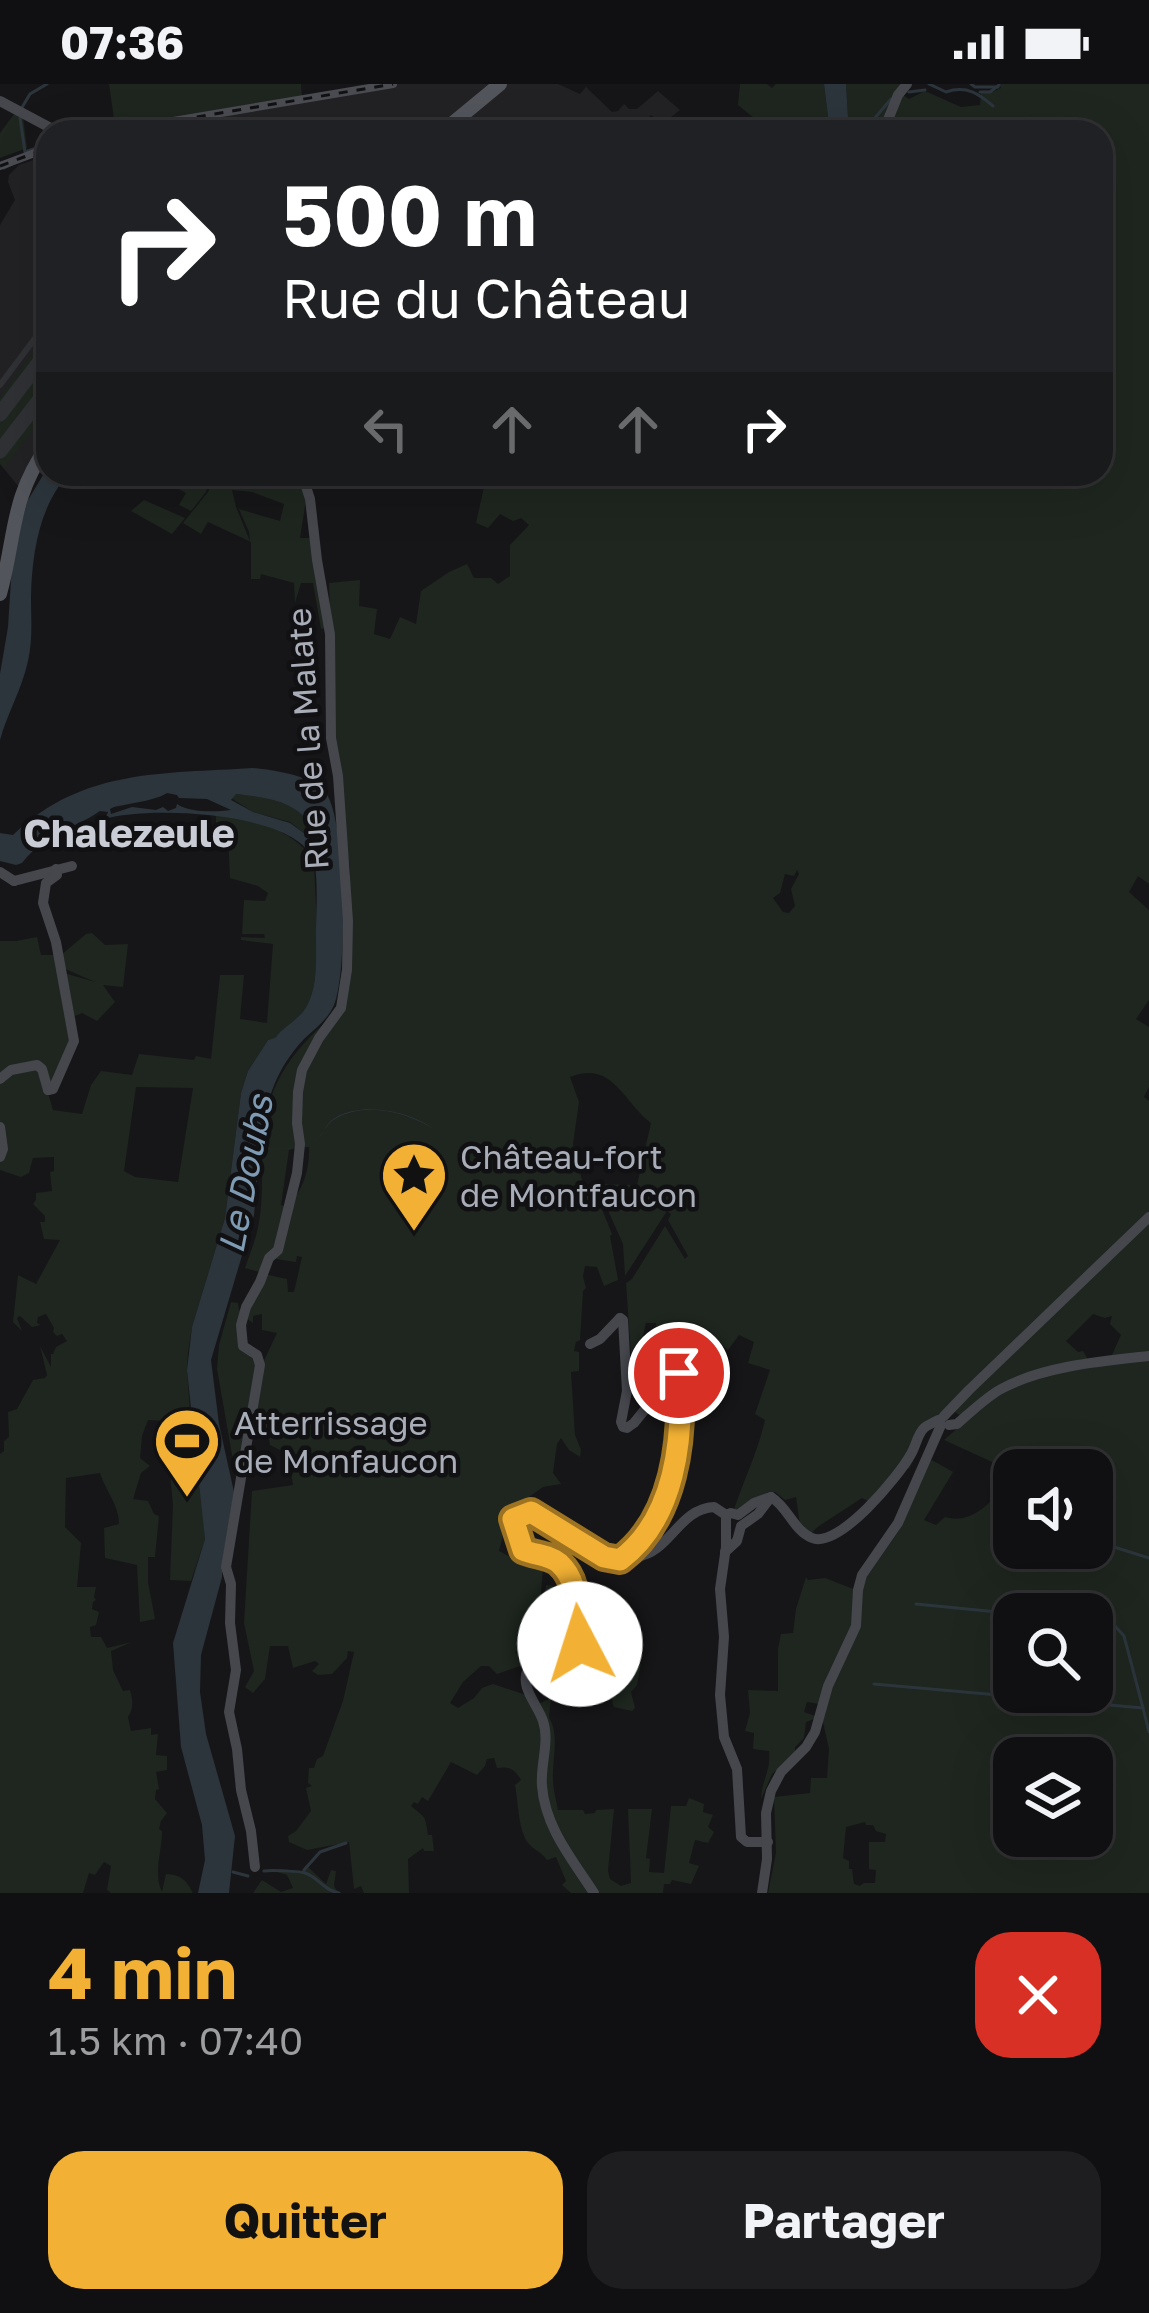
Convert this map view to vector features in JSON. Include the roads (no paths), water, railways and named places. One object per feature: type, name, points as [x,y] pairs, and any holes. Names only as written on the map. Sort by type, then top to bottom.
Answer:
[{"type":"main road","points":[[457,120],[505,85]]},
{"type":"main road","points":[[0,591],[12,524],[36,463]]},
{"type":"street","points":[[888,120],[908,84]]},
{"type":"street","points":[[0,100],[36,122]]},
{"type":"street","name":"Rue de la Malate","points":[[255,1867],[228,1709],[236,1670],[226,1567],[260,1365],[257,1355],[243,1346],[241,1325],[269,1258],[280,1246],[297,1173],[302,1070],[343,1002],[348,928],[331,738],[330,634],[305,486]]},
{"type":"street","points":[[10,878],[72,866]]},
{"type":"street","points":[[0,1079],[11,1070],[37,1065],[47,1090],[53,1089],[74,1041],[43,898],[56,869]]},
{"type":"street","points":[[0,1126],[0,1157]]},
{"type":"street","points":[[762,1890],[769,1797],[781,1772],[815,1732],[828,1686],[856,1626],[862,1575],[898,1523],[946,1422],[974,1386],[1149,1217]]},
{"type":"street","points":[[590,1344],[622,1318],[627,1390],[623,1427],[627,1428],[674,1372],[679,1373],[676,1459],[652,1526],[626,1555]]},
{"type":"street","points":[[771,1498],[808,1536],[830,1537],[862,1514],[907,1460],[922,1429],[946,1422],[1022,1380],[1079,1364],[1149,1356]]},
{"type":"street","points":[[727,1515],[738,1515],[771,1498]]},
{"type":"street","points":[[728,1547],[741,1526],[771,1498]]},
{"type":"street","points":[[594,1893],[546,1813],[543,1721],[526,1674],[540,1658],[575,1643],[574,1585],[556,1560],[523,1550],[513,1519],[531,1512],[604,1557],[636,1557],[651,1554],[683,1519],[700,1508],[717,1508],[727,1515]]},
{"type":"street","points":[[727,1515],[728,1547],[720,1594],[724,1733],[737,1769],[742,1840],[764,1836]]},
{"type":"water","points":[[824,84],[846,84],[851,120],[828,120]]},
{"type":"water","points":[[36,486],[59,486],[36,548],[30,653],[0,740],[0,674],[13,549]]},
{"type":"water","name":"Le Doubs","points":[[253,768],[308,780],[323,789],[331,803],[341,859],[342,961],[334,1005],[285,1063],[268,1102],[260,1147],[275,1149],[260,1148],[254,1215],[211,1360],[234,1492],[222,1577],[201,1655],[200,1692],[206,1734],[235,1836],[229,1893],[198,1893],[205,1860],[202,1825],[181,1747],[173,1643],[205,1539],[187,1370],[192,1327],[225,1218],[248,1071],[268,1040],[304,1011],[311,998],[316,961],[315,866],[300,843],[278,831],[217,816],[152,813],[105,819],[108,812],[100,811],[50,838],[16,865],[0,861],[0,833],[13,835],[67,797],[96,786],[156,774]],"holes":[[[167,793],[207,799],[231,810],[196,810],[177,804],[168,811],[132,807],[111,814],[114,807]],[[236,794],[276,801],[298,811],[319,844],[290,823],[231,800]]]},
{"type":"water","points":[[372,1109],[399,1113],[412,1117],[434,1129],[398,1114],[372,1110],[347,1114],[324,1131],[331,1120],[346,1113]]},
{"type":"waterway","points":[[21,109],[30,94],[47,84]]},
{"type":"waterway","points":[[929,84],[946,92],[972,92],[993,106]]},
{"type":"waterway","points":[[971,84],[998,87]]},
{"type":"waterway","points":[[980,92],[999,85]]},
{"type":"waterway","points":[[909,92],[925,90]]},
{"type":"waterway","points":[[873,120],[891,99]]},
{"type":"waterway","points":[[20,118],[25,152],[36,148]]},
{"type":"waterway","points":[[4,168],[27,157]]},
{"type":"waterway","points":[[1113,1547],[1149,1558]]},
{"type":"waterway","points":[[916,1604],[993,1611]]},
{"type":"waterway","points":[[1113,1625],[1124,1636],[1143,1708]]},
{"type":"waterway","points":[[874,1684],[1143,1708],[1149,1732]]},
{"type":"waterway","points":[[304,1870],[320,1852],[346,1843]]},
{"type":"waterway","points":[[264,1871],[305,1873],[339,1893]]},
{"type":"waterway","points":[[233,1872],[248,1876]]},
{"type":"railway","points":[[179,120],[393,84]]},
{"type":"railway","points":[[0,166],[36,152]]},
{"type":"place","name":"Château-fort de Montfaucon","points":[[414,1234]]},
{"type":"place","name":"Atterrissage de Monfaucon","points":[[187,1500]]},
{"type":"district","name":"Chalezeule","points":[[129,832]]}]
